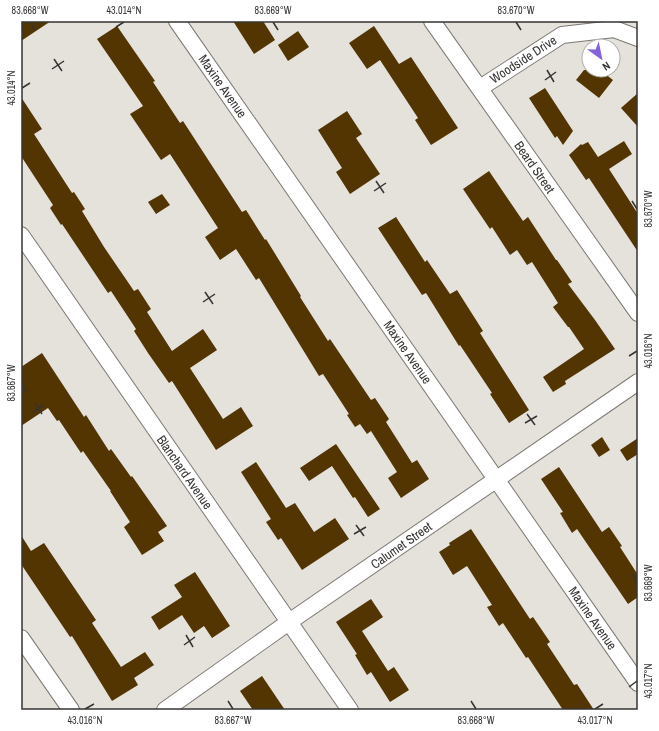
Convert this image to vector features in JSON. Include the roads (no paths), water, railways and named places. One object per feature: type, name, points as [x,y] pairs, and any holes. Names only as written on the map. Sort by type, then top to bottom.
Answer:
[{"type":"street","name":"Maxine Avenue","points":[[177,21],[638,683]]},
{"type":"street","name":"Beard Street","points":[[432,21],[638,312]]},
{"type":"street","name":"Woodside Drive","points":[[480,88],[562,35],[614,29],[638,38]]},
{"type":"street","name":"Blanchard Avenue","points":[[21,235],[350,710]]},
{"type":"street","name":"Calumet Street","points":[[165,710],[289,622],[638,382]]},
{"type":"street","points":[[21,638],[71,710]]}]
